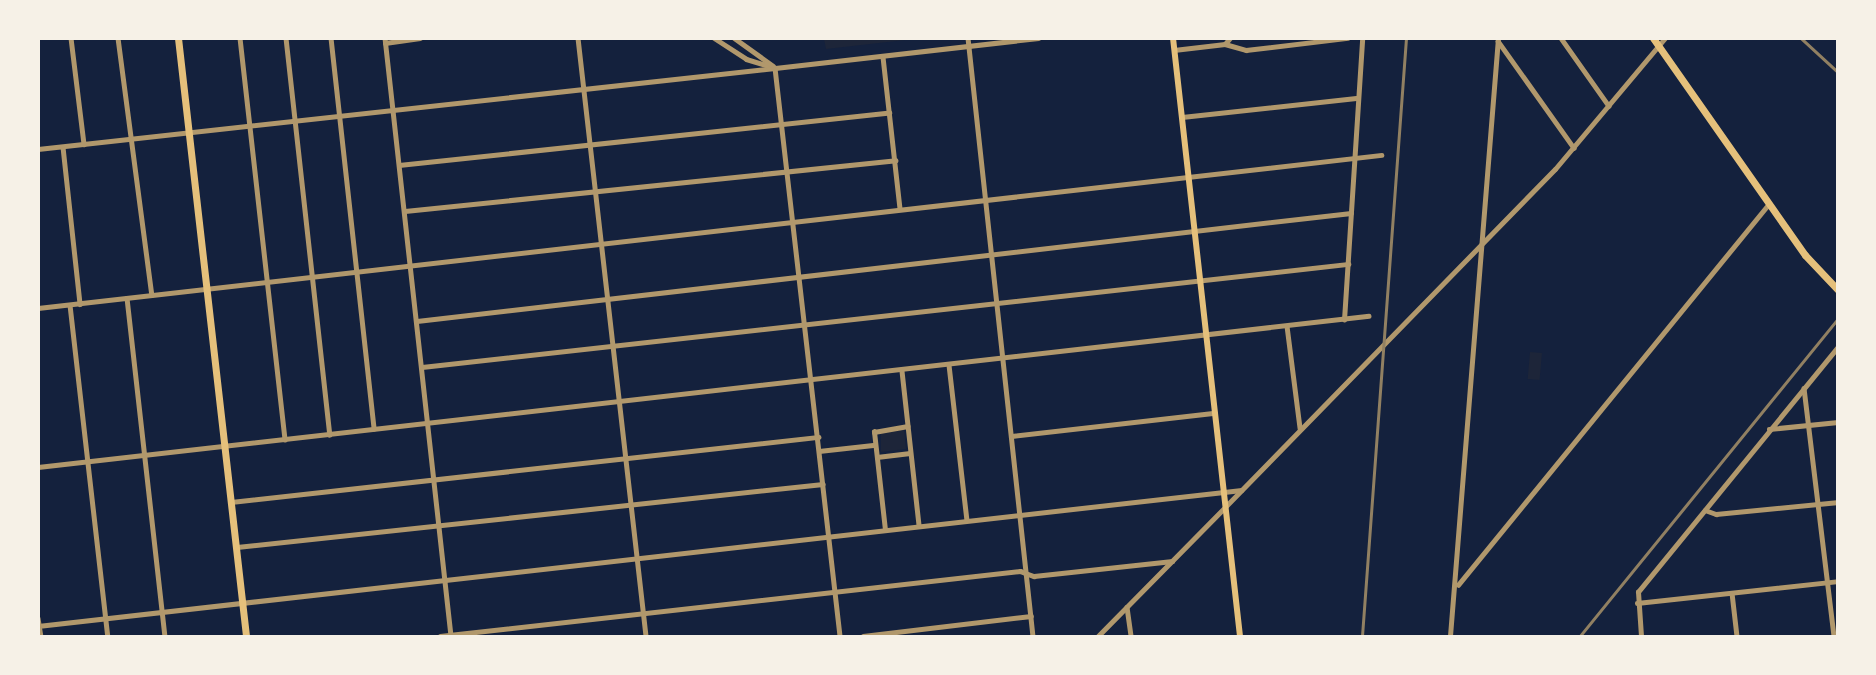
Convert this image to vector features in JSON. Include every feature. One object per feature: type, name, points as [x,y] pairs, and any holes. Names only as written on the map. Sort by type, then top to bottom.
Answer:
[{"type":"main road","points":[[178,38],[246,636]]},
{"type":"main road","points":[[1173,38],[1240,636]]},
{"type":"main road","points":[[1653,38],[1810,261],[1838,290]]},
{"type":"street","points":[[71,38],[84,144]]},
{"type":"street","points":[[118,38],[152,295]]},
{"type":"street","points":[[240,38],[285,439]]},
{"type":"street","points":[[286,38],[330,435]]},
{"type":"street","points":[[331,38],[374,429]]},
{"type":"street","points":[[420,38],[385,41],[436,477],[451,636]]},
{"type":"street","points":[[578,38],[646,636]]},
{"type":"street","points":[[714,38],[747,59],[775,68]]},
{"type":"street","points":[[734,38],[775,68],[840,636]]},
{"type":"street","points":[[968,38],[1034,636]]},
{"type":"street","points":[[38,149],[1038,38]]},
{"type":"street","points":[[1225,44],[1230,38]]},
{"type":"street","points":[[1174,50],[1225,44],[1246,50],[1347,38]]},
{"type":"street","points":[[1345,320],[1362,38]]},
{"type":"street","points":[[1561,38],[1609,107]]},
{"type":"street","points":[[1098,636],[1574,148],[1665,38]]},
{"type":"street","points":[[1498,39],[1574,148]]},
{"type":"street","points":[[1451,636],[1458,585],[1498,39]]},
{"type":"street","points":[[883,57],[900,209]]},
{"type":"street","points":[[1182,117],[1358,98]]},
{"type":"street","points":[[399,165],[590,142],[890,113]]},
{"type":"street","points":[[63,147],[80,304]]},
{"type":"street","points":[[38,309],[1381,155]]},
{"type":"street","points":[[405,211],[895,160]]},
{"type":"street","points":[[1458,585],[1769,204]]},
{"type":"street","points":[[417,321],[1351,213]]},
{"type":"street","points":[[422,367],[1348,264]]},
{"type":"street","points":[[127,298],[165,636]]},
{"type":"street","points":[[71,305],[108,636]]},
{"type":"street","points":[[38,467],[1368,316]]},
{"type":"street","points":[[1287,326],[1300,428]]},
{"type":"street","points":[[1641,636],[1638,592],[1838,347]]},
{"type":"street","points":[[949,365],[967,520]]},
{"type":"street","points":[[902,371],[919,526]]},
{"type":"street","points":[[1804,387],[1834,636]]},
{"type":"street","points":[[1012,436],[1215,413]]},
{"type":"street","points":[[1769,429],[1838,422]]},
{"type":"street","points":[[885,530],[877,457],[873,445],[874,432],[881,428],[907,426]]},
{"type":"street","points":[[231,502],[436,477],[817,437]]},
{"type":"street","points":[[819,451],[873,445]]},
{"type":"street","points":[[877,457],[910,453]]},
{"type":"street","points":[[237,547],[823,484]]},
{"type":"street","points":[[39,626],[1242,489]]},
{"type":"street","points":[[1704,510],[1716,514],[1838,502]]},
{"type":"street","points":[[440,636],[835,592],[1172,561]]},
{"type":"street","points":[[1637,603],[1838,581]]},
{"type":"street","points":[[1732,593],[1737,636]]},
{"type":"street","points":[[1127,607],[1131,636]]},
{"type":"street","points":[[863,636],[1031,617]]},
{"type":"street","points":[[38,618],[41,636]]},
{"type":"shaded area","points":[[824,38],[914,39],[826,49]]},
{"type":"shaded area","points":[[1530,352],[1542,353],[1540,380],[1528,379]]},
{"type":"shaded area","points":[[904,429],[906,449],[881,452],[881,433]]},
{"type":"railway","points":[[1362,636],[1406,38]]},
{"type":"railway","points":[[1801,38],[1838,72]]},
{"type":"railway","points":[[1580,636],[1838,319]]}]
